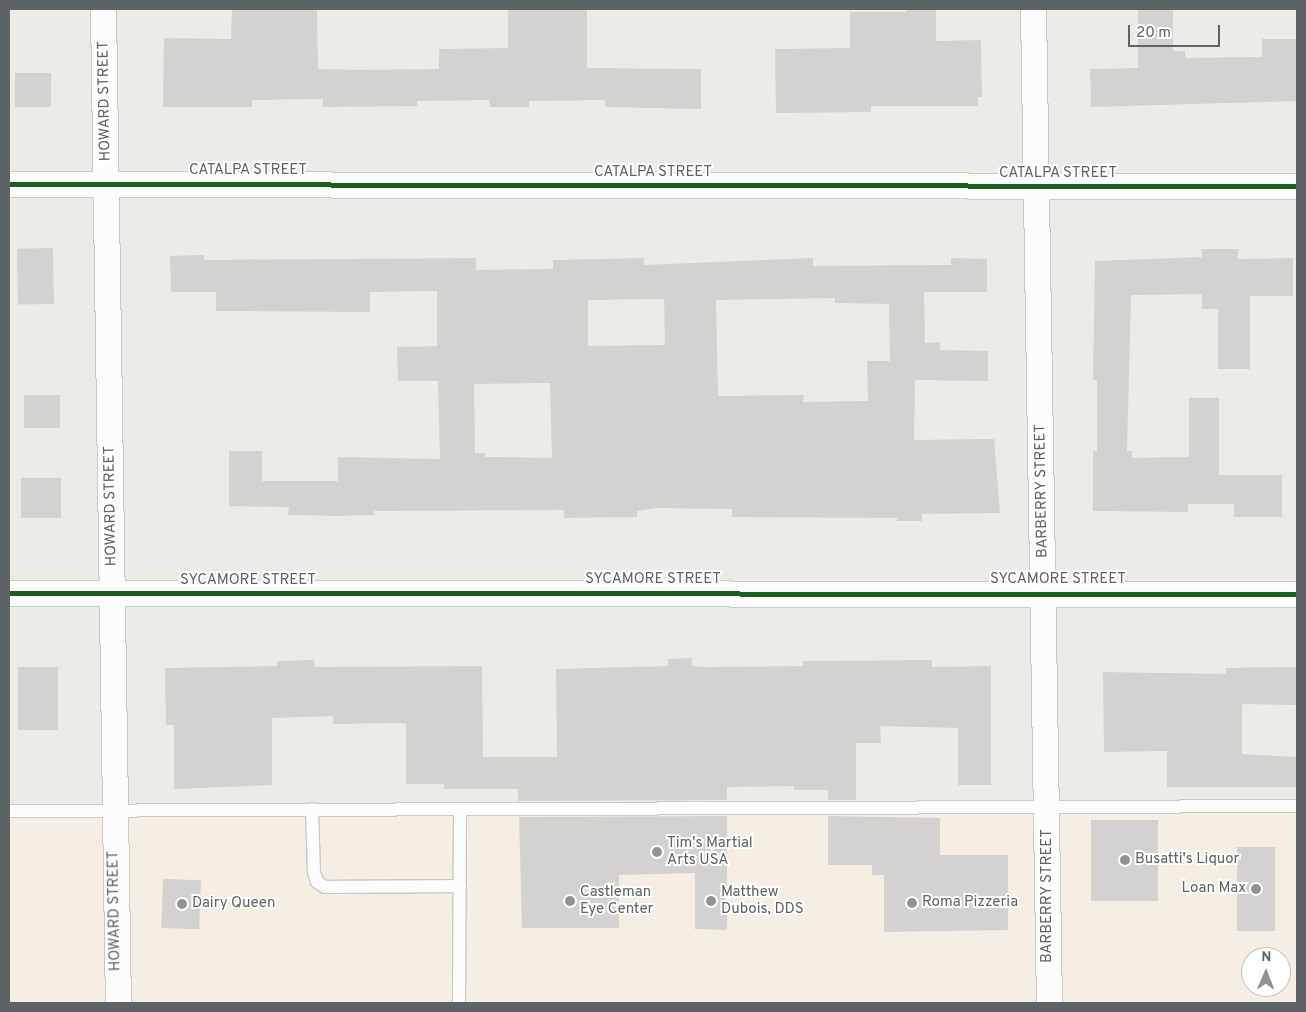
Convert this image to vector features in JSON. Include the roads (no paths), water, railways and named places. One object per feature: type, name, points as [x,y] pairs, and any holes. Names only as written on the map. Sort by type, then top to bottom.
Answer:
[{"type":"street","name":"HOWARD STREET","points":[[103,9],[107,184],[113,811],[118,1003]]},
{"type":"street","name":"BARBERRY STREET","points":[[1033,9],[1048,805],[1049,1003]]},
{"type":"street","name":"CATALPA STREET","points":[[9,184],[1297,186]]},
{"type":"street","name":"SYCAMORE STREET","points":[[9,593],[1044,592],[1297,594]]},
{"type":"lane","points":[[9,810],[113,811],[1048,805],[1297,806]]},
{"type":"lane","points":[[459,1003],[460,809]]},
{"type":"lane","points":[[312,810],[314,872],[317,882],[325,887],[460,886]]},
{"type":"place","name":"Tim's Martial Arts USA","points":[[657,852]]},
{"type":"place","name":"Busatti's Liquor","points":[[1125,860]]},
{"type":"place","name":"Loan Max","points":[[1256,889]]},
{"type":"place","name":"Castleman Eye Center","points":[[570,901]]},
{"type":"place","name":"Matthew Dubois, DDS","points":[[711,901]]},
{"type":"place","name":"Roma Pizzeria","points":[[912,903]]},
{"type":"place","name":"Dairy Queen","points":[[182,904]]}]
